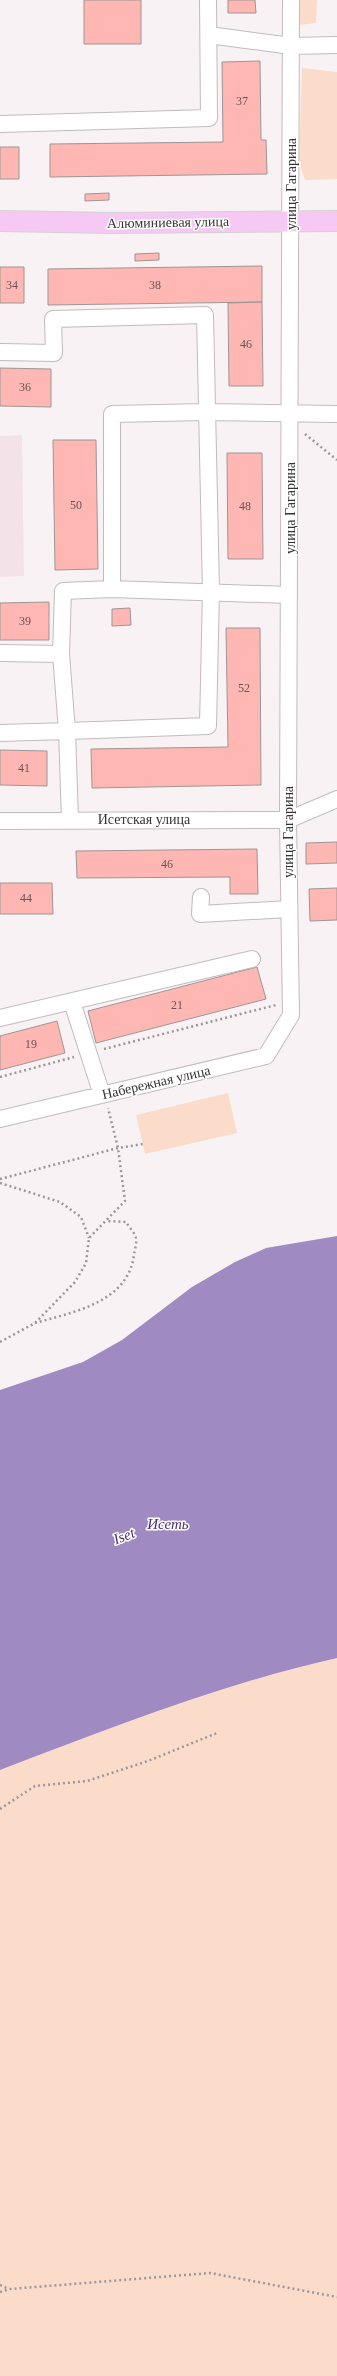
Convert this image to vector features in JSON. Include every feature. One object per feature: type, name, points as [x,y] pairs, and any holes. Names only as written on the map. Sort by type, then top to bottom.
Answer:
[{"type":"main road","name":"Алюминиевая улица","points":[[0,221],[112,223],[292,220],[337,221]]},
{"type":"street","points":[[0,124],[209,118],[208,0]]},
{"type":"street","name":"улица Гагарина","points":[[291,0],[292,220],[288,820],[291,1015]]},
{"type":"street","points":[[209,35],[291,46],[337,45]]},
{"type":"street","points":[[0,352],[54,353],[53,319],[205,316],[210,591],[208,726],[0,733]]},
{"type":"street","points":[[112,589],[112,414],[206,412],[290,418],[337,414]]},
{"type":"street","points":[[70,820],[67,731],[61,654],[63,591],[112,589],[210,591],[289,595]]},
{"type":"street","points":[[0,653],[61,654]]},
{"type":"street","points":[[288,820],[337,800]]},
{"type":"street","name":"Исетская улица","points":[[0,821],[288,820]]},
{"type":"street","points":[[201,897],[200,914],[289,910]]},
{"type":"street","points":[[0,1018],[252,959]]},
{"type":"street","points":[[72,1002],[103,1094]]},
{"type":"street","name":"Набережная улица","points":[[0,1119],[266,1056],[291,1015]]},
{"type":"path","points":[[290,418],[337,460]]},
{"type":"path","points":[[0,1077],[88,1052],[276,1004]]},
{"type":"path","points":[[89,1238],[125,1201],[118,1148],[103,1094]]},
{"type":"path","points":[[0,1179],[118,1148],[143,1144]]},
{"type":"path","points":[[0,1183],[60,1202],[81,1217],[89,1238],[86,1263],[75,1282],[35,1323]]},
{"type":"path","points":[[0,1342],[35,1323],[81,1310],[102,1301],[120,1286],[133,1267],[136,1238],[126,1222],[105,1221]]},
{"type":"path","points":[[0,1809],[35,1786],[87,1781],[148,1760],[216,1733]]},
{"type":"path","points":[[0,2292],[10,2289],[210,2273],[337,2297]]},
{"type":"path","points":[[0,2285],[10,2289]]},
{"type":"shaded area","points":[[300,0],[317,0],[316,23],[299,25]]},
{"type":"shaded area","points":[[302,68],[337,72],[337,179],[305,180],[299,163]]},
{"type":"shaded area","points":[[22,435],[24,576],[0,577],[0,436]]},
{"type":"shaded area","points":[[228,1093],[237,1133],[145,1154],[136,1115]]},
{"type":"shaded area","points":[[337,1658],[337,2376],[0,2376],[0,1770],[125,1723],[209,1694]]},
{"type":"water","name":"Исеть","points":[[337,1236],[337,1658],[209,1694],[125,1723],[0,1770],[0,1390],[83,1362],[122,1340],[192,1287],[235,1262],[266,1248]]},
{"type":"building","points":[[84,0],[141,0],[141,44],[84,44]]},
{"type":"building","points":[[228,0],[255,0],[256,13],[228,13]]},
{"type":"building","points":[[260,61],[261,140],[266,140],[267,174],[50,177],[50,144],[223,142],[222,62]]},
{"type":"building","points":[[0,147],[19,147],[19,179],[0,179]]},
{"type":"building","points":[[109,193],[109,200],[85,201],[85,194]]},
{"type":"building","points":[[159,253],[159,260],[135,261],[135,254]]},
{"type":"building","points":[[262,266],[262,302],[48,305],[48,269]]},
{"type":"building","points":[[0,267],[24,267],[24,303],[0,303]]},
{"type":"building","points":[[262,302],[263,386],[229,386],[228,303]]},
{"type":"building","points":[[0,368],[51,369],[51,407],[0,406]]},
{"type":"building","points":[[53,440],[96,440],[98,569],[55,570]]},
{"type":"building","points":[[227,453],[262,453],[263,559],[228,559]]},
{"type":"building","points":[[49,602],[49,640],[0,640],[0,603]]},
{"type":"building","points":[[130,608],[131,625],[112,626],[112,609]]},
{"type":"building","points":[[226,628],[260,628],[261,785],[92,788],[91,749],[228,747]]},
{"type":"building","points":[[0,750],[47,751],[47,786],[0,785]]},
{"type":"building","points":[[337,842],[337,863],[306,864],[306,843]]},
{"type":"building","points":[[257,849],[258,894],[230,894],[230,877],[77,878],[76,851]]},
{"type":"building","points":[[0,883],[52,883],[53,914],[0,914]]},
{"type":"building","points":[[337,888],[337,920],[310,921],[309,889]]},
{"type":"building","points":[[257,967],[266,999],[96,1043],[88,1011]]},
{"type":"building","points":[[57,1021],[65,1053],[0,1070],[0,1036]]},
{"type":"water label","name":"Iset","points":[[124,1536]]}]
